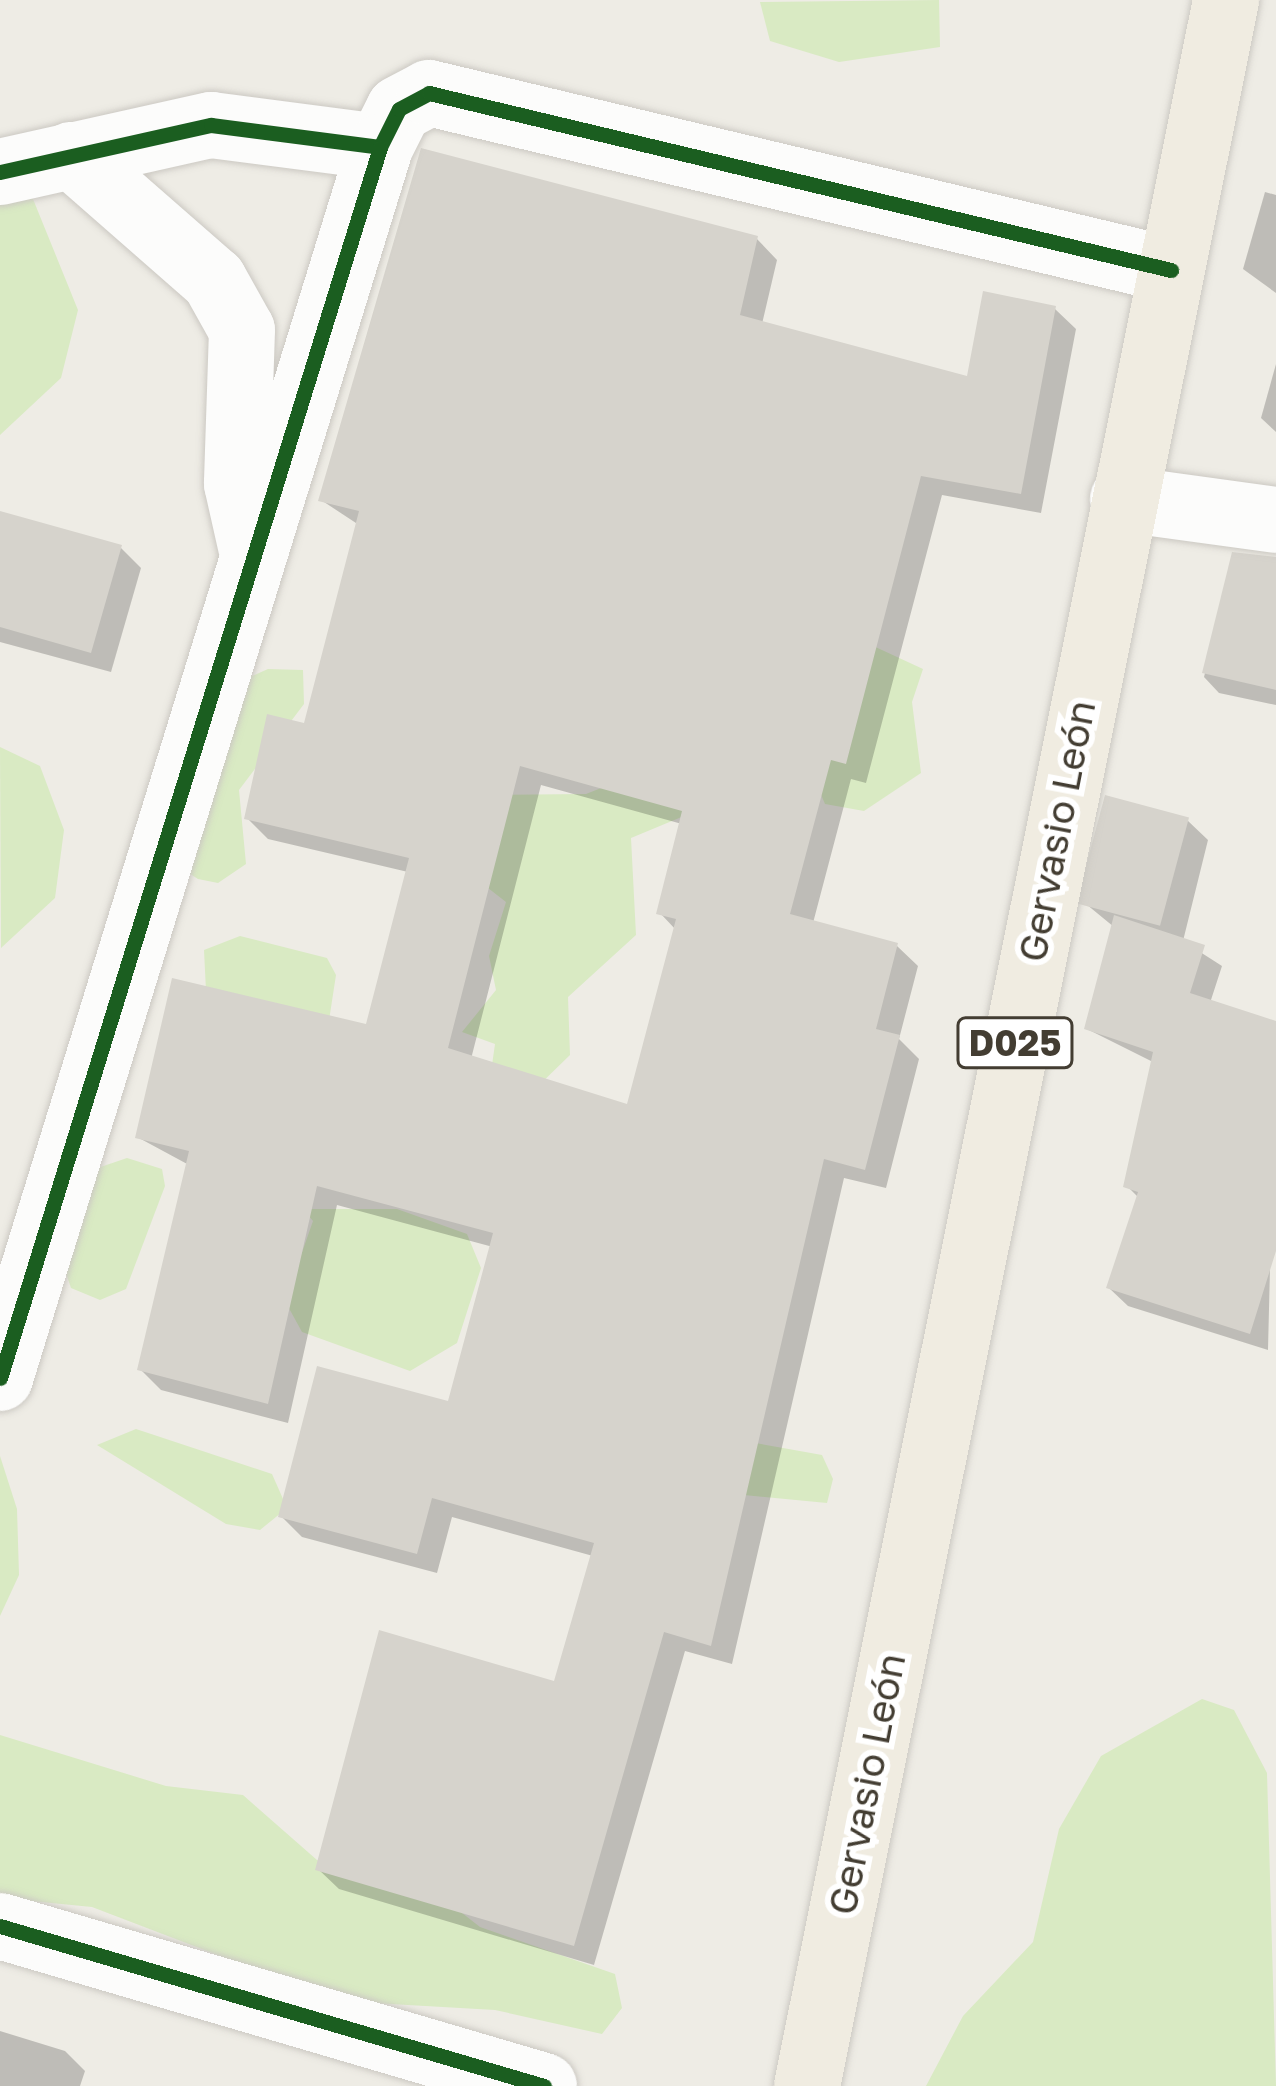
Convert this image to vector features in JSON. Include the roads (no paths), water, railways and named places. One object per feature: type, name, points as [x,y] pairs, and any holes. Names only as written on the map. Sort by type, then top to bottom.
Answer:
[{"type":"main road","name":"Gervasio León","points":[[807,2086],[1226,0]]},
{"type":"street","points":[[0,1378],[380,147],[399,109],[429,93],[1171,270]]},
{"type":"street","points":[[0,172],[211,124],[380,147]]},
{"type":"street","points":[[71,155],[214,280],[242,331],[237,484],[254,561]]},
{"type":"street","points":[[1123,499],[1276,520]]},
{"type":"street","points":[[0,1926],[544,2086]]}]
